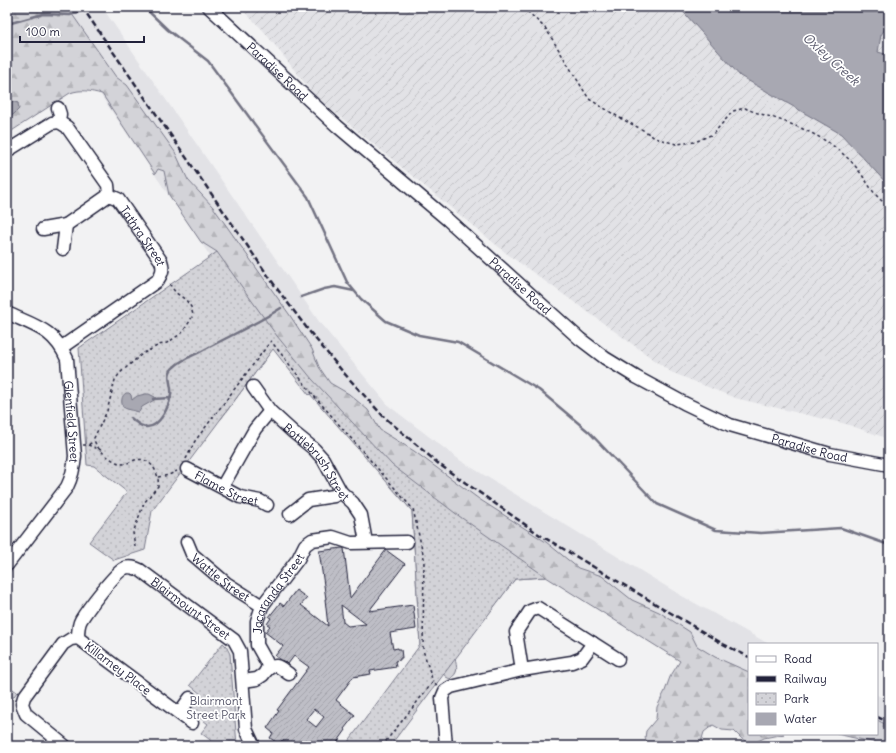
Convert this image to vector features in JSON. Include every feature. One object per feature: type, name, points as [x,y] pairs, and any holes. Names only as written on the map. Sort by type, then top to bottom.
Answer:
[{"type":"street","name":"Paradise Road","points":[[209,7],[337,126],[448,220],[580,339],[605,358],[684,403],[730,425],[830,454],[889,465]]},
{"type":"street","points":[[7,152],[52,123],[59,122],[60,114],[58,108]]},
{"type":"street","name":"Tathra Street","points":[[59,122],[67,127],[108,185],[109,195],[118,199],[161,260],[163,267],[161,275],[157,281],[62,348]]},
{"type":"street","points":[[42,229],[66,225],[109,195]]},
{"type":"street","points":[[63,248],[66,225]]},
{"type":"street","name":"Glenfield Street","points":[[7,313],[46,331],[56,339],[62,348],[67,359],[74,440],[74,466],[72,477],[66,488],[7,565]]},
{"type":"street","name":"Bottlebrush Street","points":[[253,387],[270,411],[314,449],[323,459],[341,492],[353,503],[361,515],[366,542]]},
{"type":"street","points":[[222,487],[254,429],[270,411]]},
{"type":"street","name":"Flame Street","points":[[187,470],[240,497],[267,505]]},
{"type":"street","points":[[290,514],[308,500],[334,496],[341,492]]},
{"type":"street","name":"Jacaranda Street","points":[[266,671],[268,666],[257,645],[257,621],[262,606],[298,559],[306,545],[312,540],[333,537],[351,544],[366,542],[407,542]]},
{"type":"street","name":"Wattle Street","points":[[187,542],[192,554],[226,583],[262,606]]},
{"type":"street","name":"Killarney Place","points":[[136,568],[125,568],[114,576],[81,620],[78,630],[78,638],[192,723]]},
{"type":"street","name":"Blairmount Street","points":[[136,568],[234,640],[240,651],[246,729],[254,746]]},
{"type":"street","points":[[522,670],[516,632],[530,611],[538,608],[618,659]]},
{"type":"street","points":[[65,746],[26,714],[22,704],[24,697],[63,644],[71,638],[78,638]]},
{"type":"street","points":[[446,746],[442,698],[445,691],[451,687],[522,670],[572,662],[582,658],[593,643]]},
{"type":"street","points":[[243,681],[257,679],[270,667],[274,666],[278,666],[289,674]]},
{"type":"street","points":[[178,713],[190,698]]},
{"type":"path","points":[[523,7],[546,29],[589,99],[655,138],[676,144],[695,142],[713,134],[733,111],[745,108],[802,128],[826,141],[842,153],[853,164],[876,196],[889,206]]},
{"type":"path","points":[[135,547],[133,533],[144,503],[158,486],[157,473],[145,460],[135,460],[122,464],[108,457],[94,441],[95,434],[107,411],[115,380],[120,373],[142,354],[159,345],[167,343],[182,333],[192,318],[192,312],[186,300],[176,293],[165,277],[161,275]]},
{"type":"path","points":[[88,445],[94,441]]},
{"type":"path","points":[[84,445],[101,450]]},
{"type":"path","points":[[382,746],[433,682],[445,691]]},
{"type":"shaded area","points":[[41,7],[102,7],[320,323],[389,406],[461,461],[682,596],[767,643],[748,643],[748,699],[680,661],[546,577],[459,516],[277,336],[217,252],[210,256]]},
{"type":"shaded area","points":[[239,7],[889,7],[889,439],[846,424],[735,398],[671,372],[506,253],[315,96],[262,29]]},
{"type":"shaded area","points":[[878,696],[889,701],[889,746],[841,735],[878,735]]},
{"type":"green space","points":[[7,7],[67,7],[116,77],[127,85],[175,152],[188,180],[213,207],[289,314],[312,349],[319,367],[330,383],[349,394],[368,410],[380,430],[414,451],[479,499],[546,542],[578,568],[602,576],[632,600],[659,612],[690,632],[697,646],[715,657],[748,672],[748,735],[779,735],[764,738],[750,745],[734,731],[722,730],[713,725],[704,732],[698,746],[674,746],[672,744],[649,745],[645,738],[646,731],[656,719],[657,707],[670,677],[680,661],[546,577],[515,579],[455,658],[457,668],[455,674],[450,679],[446,677],[420,645],[412,511],[314,392],[276,343],[268,343],[269,354],[221,419],[210,426],[217,252],[201,242],[169,195],[164,171],[158,169],[155,174],[102,94],[86,91],[70,93],[7,134],[7,119],[14,114],[18,103],[7,100]]},
{"type":"green space","points":[[217,252],[277,336],[312,379],[392,465],[459,516],[546,577],[515,579],[390,746],[345,746],[420,645],[412,511],[310,394],[309,395],[273,349],[152,511],[145,550],[114,560],[89,542],[127,492],[94,466],[87,465],[79,348]]},
{"type":"green space","name":"Blairmont Street Park","points":[[223,643],[230,654],[237,746],[218,746],[201,733],[208,724],[190,710],[202,695],[190,685]]},
{"type":"green space","points":[[7,685],[17,692],[12,699],[7,699]]},
{"type":"green space","points":[[878,720],[889,726],[889,746],[841,735],[878,735]]},
{"type":"water","name":"Oxley Creek","points":[[679,7],[889,7],[889,23],[881,35],[878,52],[885,54],[889,49],[889,186],[841,134],[740,76]]},
{"type":"water","points":[[7,100],[18,103],[19,109],[7,119]]},
{"type":"water","points":[[126,393],[131,395],[132,400],[137,396],[145,394],[149,394],[156,399],[142,407],[139,412],[123,407],[122,399]]},
{"type":"building","points":[[344,548],[350,598],[386,550],[405,564],[369,611],[413,605],[416,629],[390,633],[393,649],[401,649],[402,658],[395,661],[396,667],[370,671],[371,674],[353,677],[336,700],[355,715],[344,729],[346,730],[336,744],[334,743],[331,746],[290,746],[282,740],[279,744],[270,738],[273,733],[267,728],[279,711],[277,710],[309,667],[294,656],[288,664],[275,656],[283,646],[265,632],[270,626],[267,624],[271,618],[269,617],[280,603],[284,606],[296,590],[307,598],[301,605],[328,626],[326,599],[319,551]],"holes":[[[341,605],[366,624],[348,626],[343,622]],[[314,709],[324,717],[316,727],[306,719]]]},
{"type":"waterway","points":[[7,20],[11,23],[43,14],[70,15],[92,7]]},
{"type":"waterway","points":[[144,7],[168,30],[208,61],[308,197],[347,282],[361,299],[386,321],[419,335],[458,342],[539,390],[589,432],[657,504],[716,530],[761,533],[841,528],[889,545]]},
{"type":"waterway","points":[[301,297],[335,287],[354,291]]},
{"type":"waterway","points":[[131,418],[138,424],[145,427],[156,424],[166,410],[170,400],[171,391],[169,377],[171,370],[174,367],[183,360],[281,308]]},
{"type":"waterway","points":[[153,399],[171,398]]},
{"type":"railway","points":[[82,7],[278,290],[343,372],[383,416],[440,465],[540,535],[723,644],[748,656]]},
{"type":"railway","points":[[878,717],[889,722]]}]
